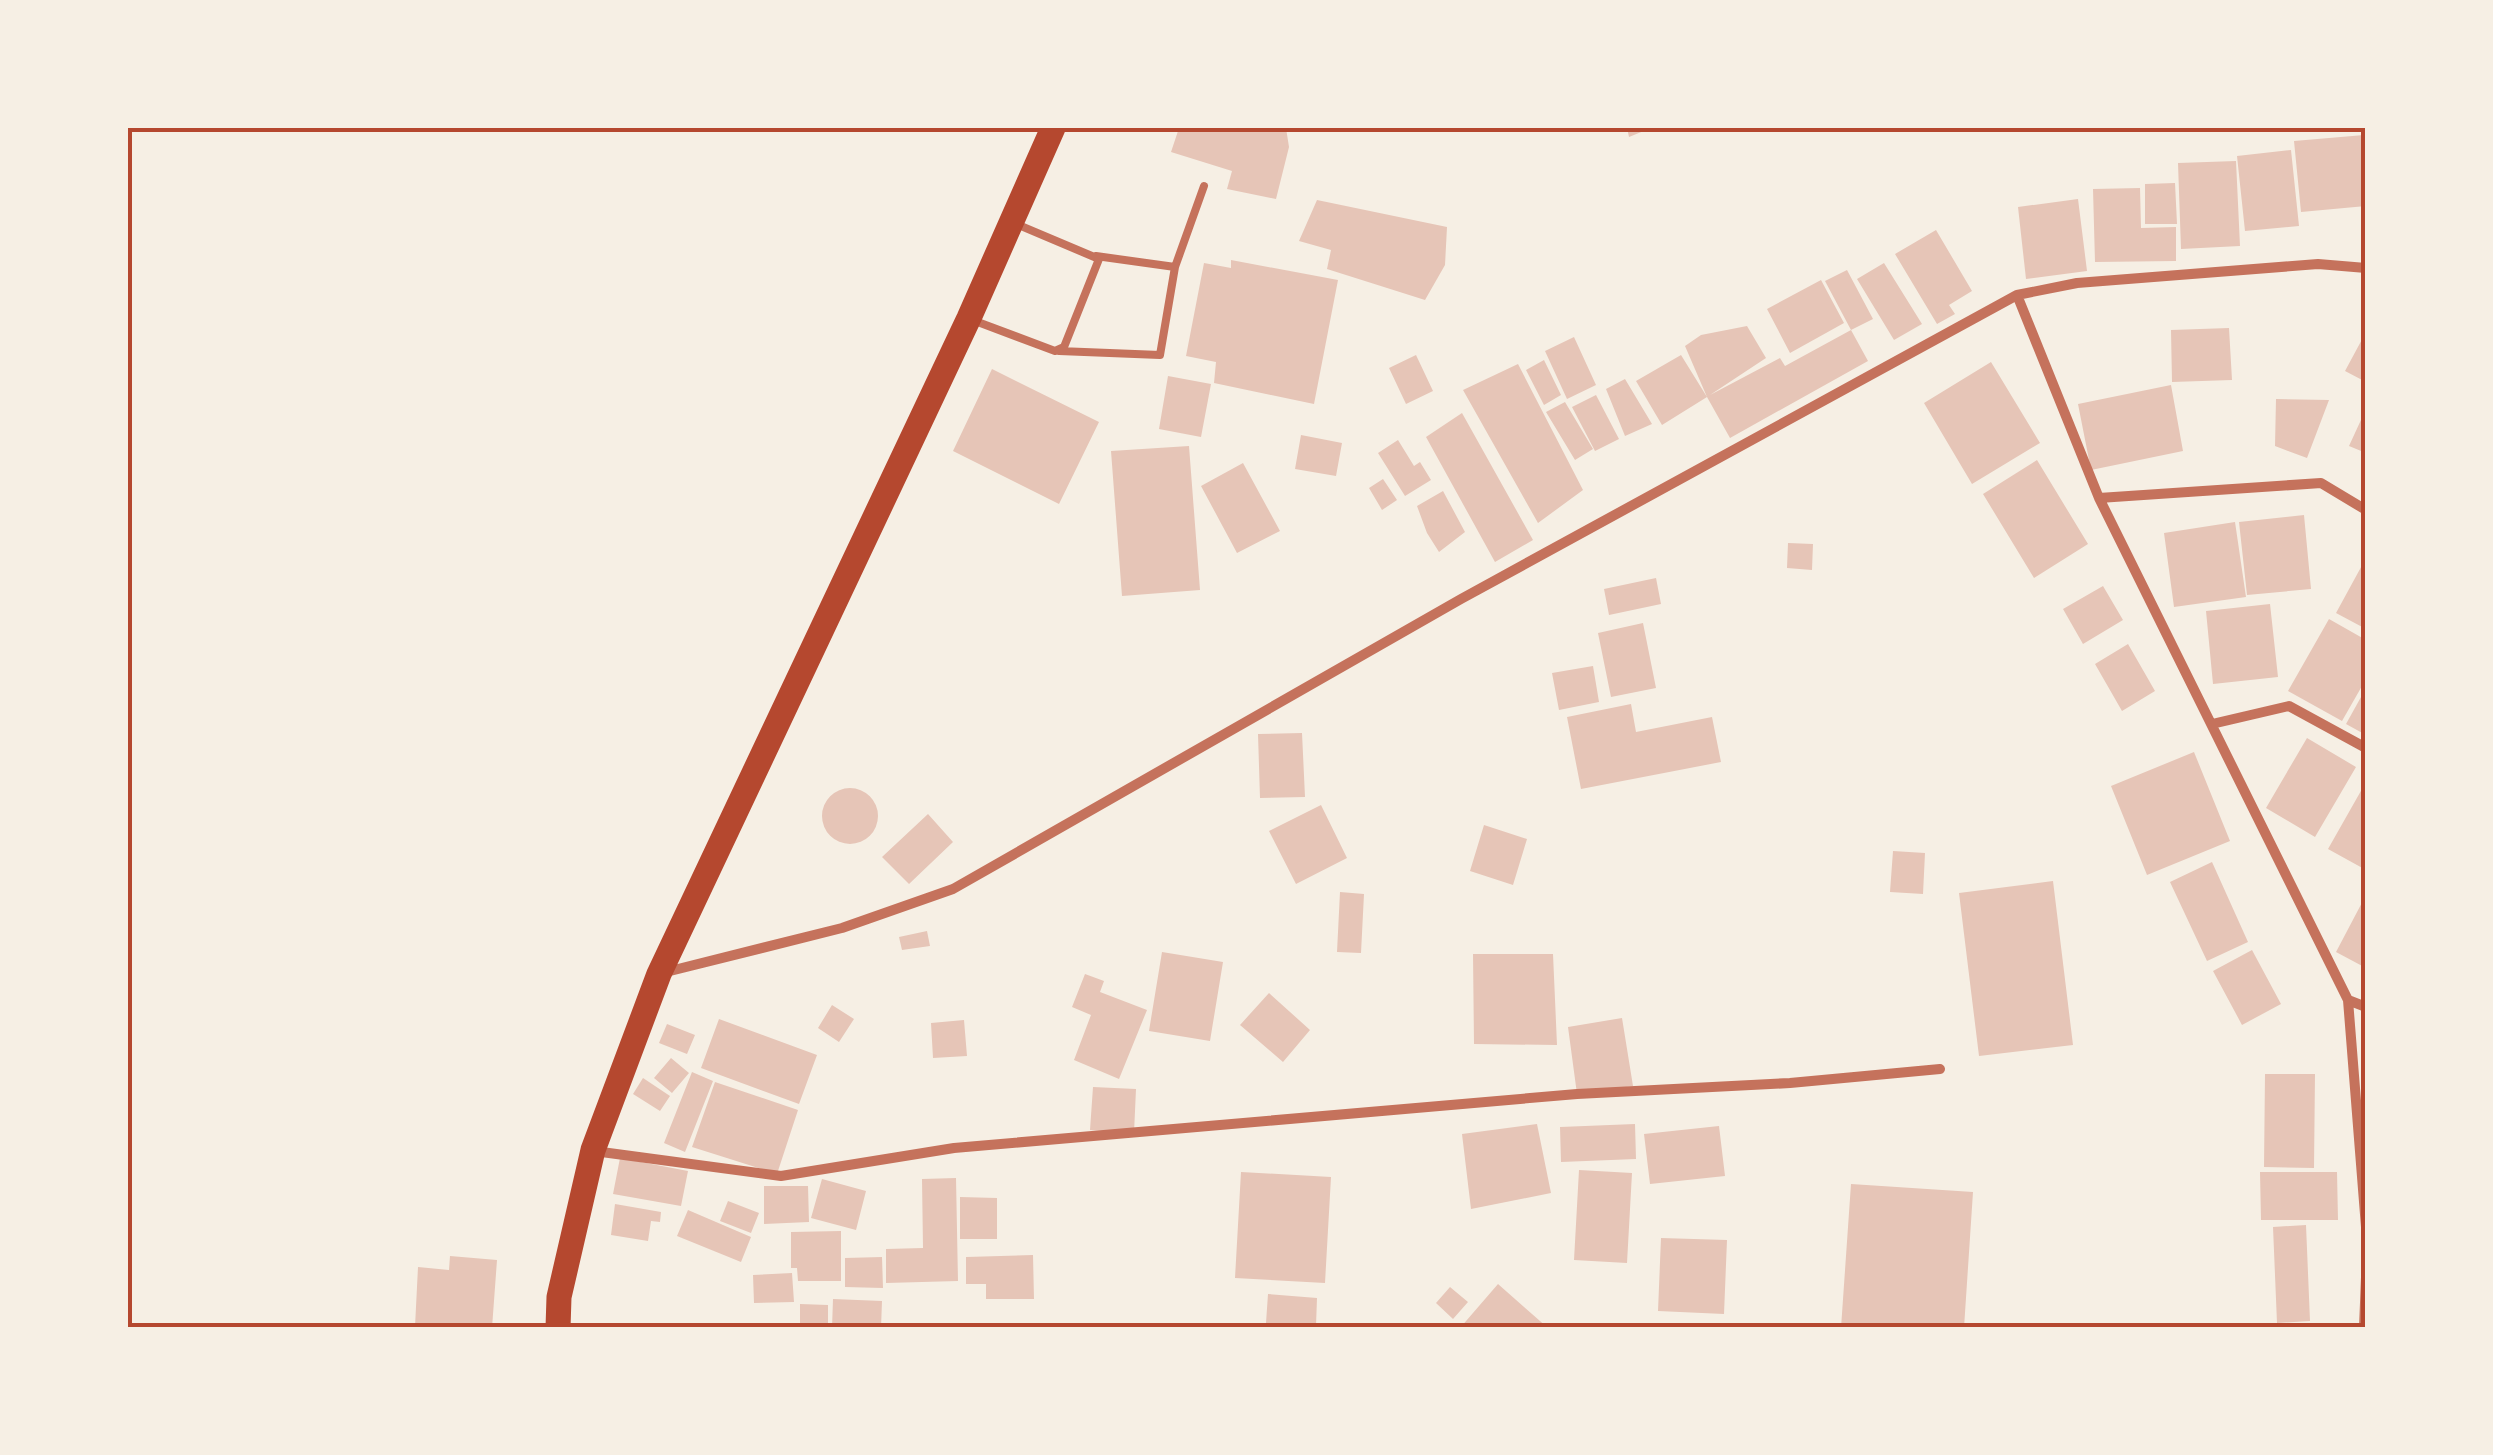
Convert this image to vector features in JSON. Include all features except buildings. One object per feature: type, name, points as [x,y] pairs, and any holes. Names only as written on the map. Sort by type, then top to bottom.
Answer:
[{"type":"main road","points":[[558,1328],[558,1298],[592,1150],[659,974],[969,318],[1053,128]]},
{"type":"street","points":[[659,974],[842,928],[954,889],[1461,599],[2017,295],[2077,283],[2318,264],[2366,268]]},
{"type":"street","points":[[2017,295],[2099,498],[2348,1000],[2366,1227]]},
{"type":"street","points":[[2099,498],[2321,483],[2366,510]]},
{"type":"street","points":[[2212,724],[2289,706],[2366,748]]},
{"type":"street","points":[[2348,1000],[2366,1007]]},
{"type":"street","points":[[592,1150],[781,1176],[954,1148],[1578,1094],[1790,1083],[1940,1069]]},
{"type":"street","points":[[2364,1328],[2366,1277]]},
{"type":"lane","points":[[969,318],[1059,351],[1160,355],[1175,268],[1204,186]]},
{"type":"lane","points":[[1012,222],[1096,256],[1175,268]]},
{"type":"lane","points":[[1059,351],[1099,264],[1096,256]]}]
